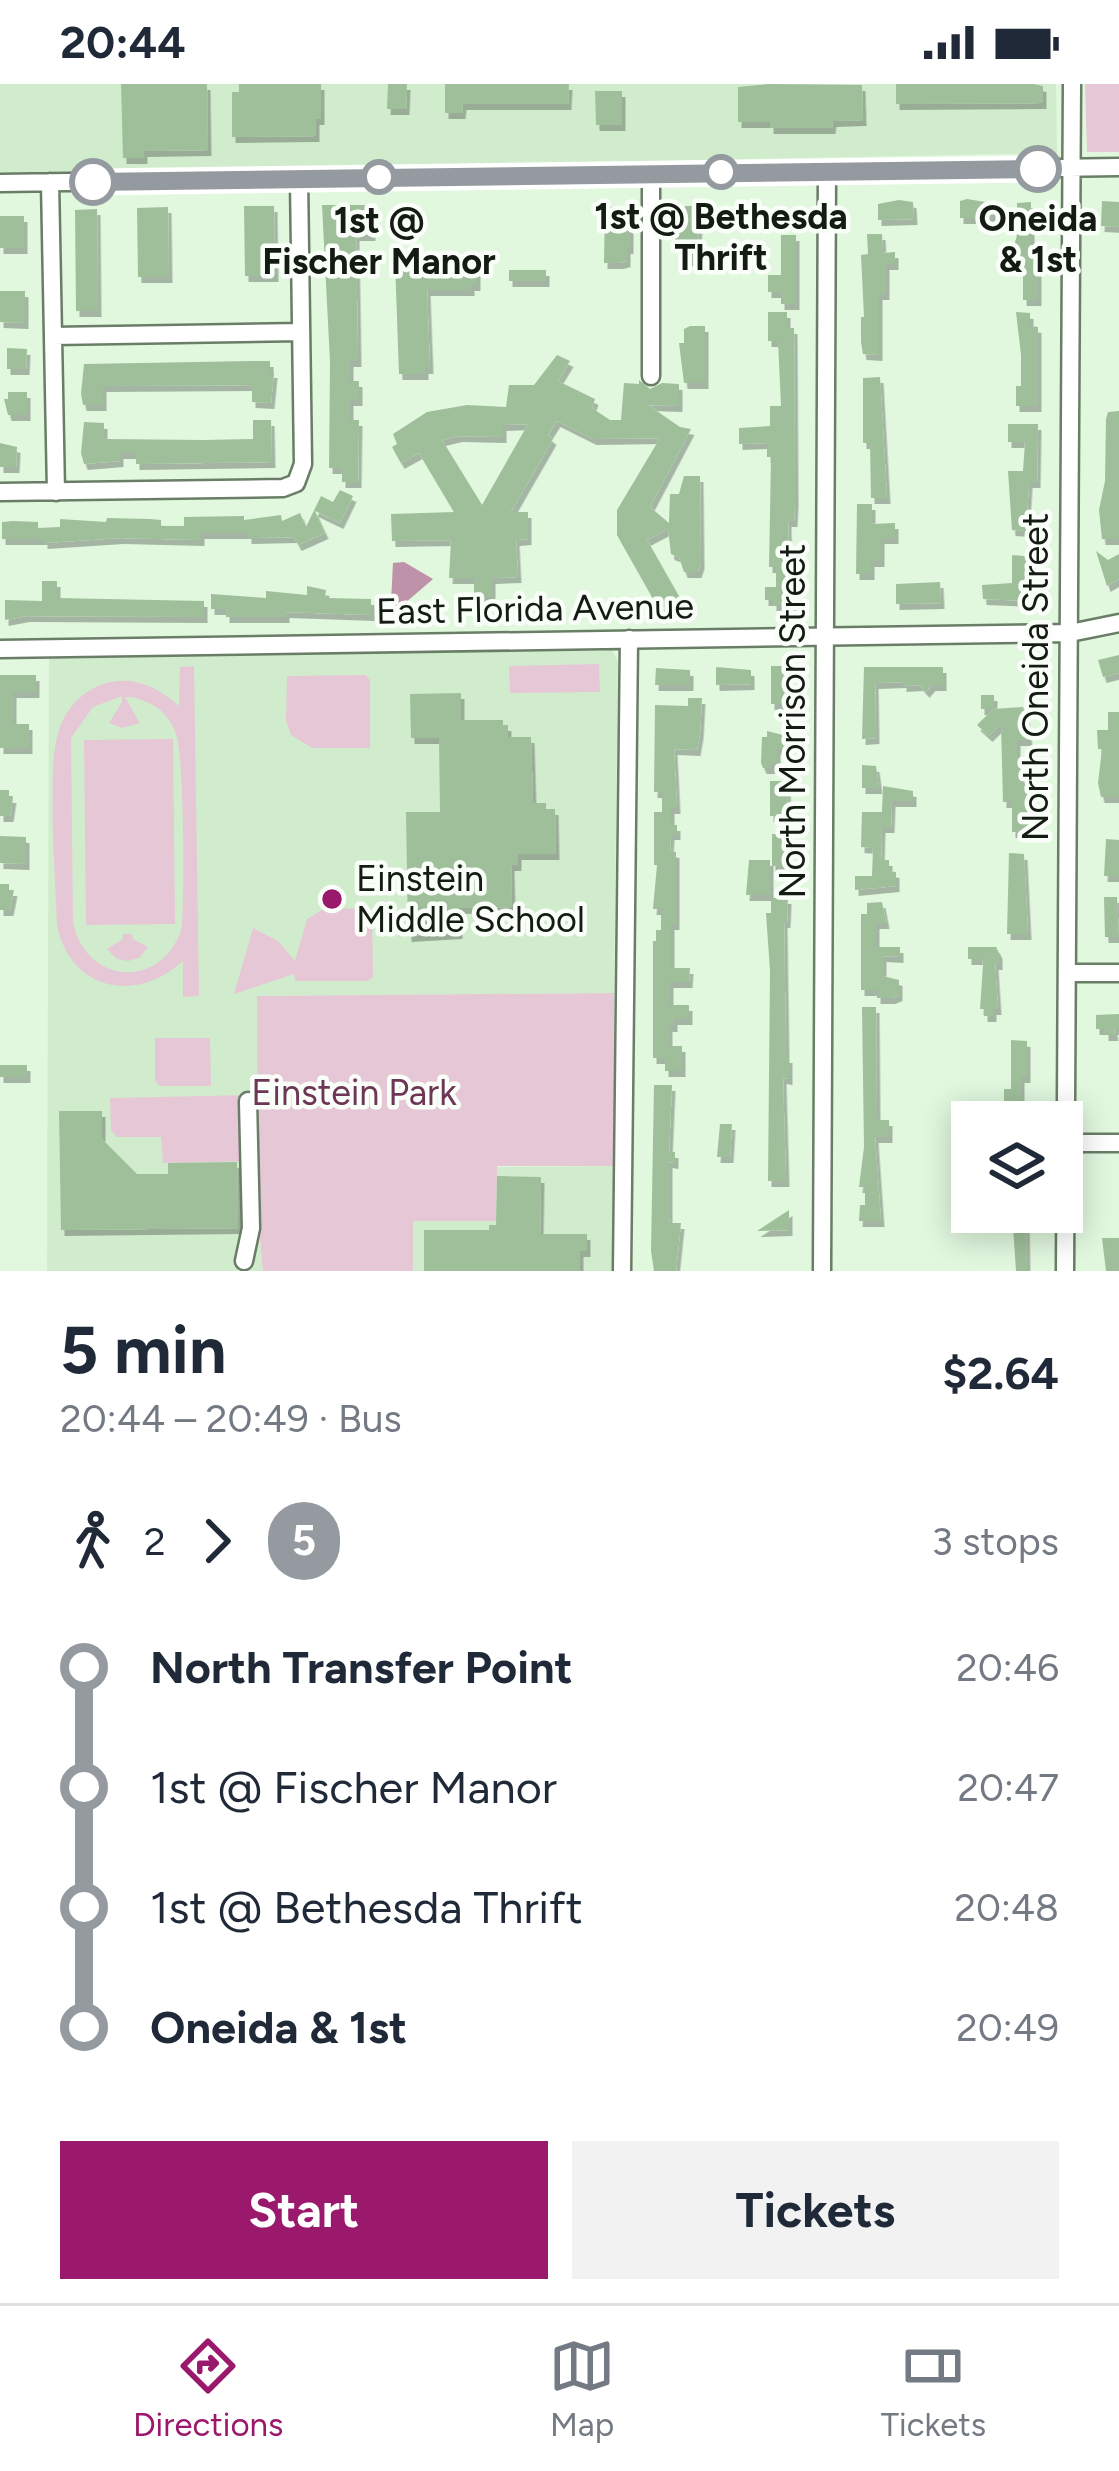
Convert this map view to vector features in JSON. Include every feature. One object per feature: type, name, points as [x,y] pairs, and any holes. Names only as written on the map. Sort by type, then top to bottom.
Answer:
[{"type":"street","name":"North Oneida Street","points":[[1066,1101],[1072,84]]},
{"type":"street","points":[[0,183],[1119,167]]},
{"type":"street","name":"North Morrison Street","points":[[822,1271],[827,171]]},
{"type":"street","points":[[651,173],[651,376]]},
{"type":"street","points":[[0,492],[284,488],[296,483],[304,464],[298,179]]},
{"type":"street","points":[[50,182],[56,492]]},
{"type":"street","points":[[53,336],[301,332]]},
{"type":"street","name":"East Florida Avenue","points":[[0,649],[1070,633],[1119,623]]},
{"type":"street","points":[[622,1271],[628,639]]},
{"type":"street","points":[[1067,973],[1119,973]]},
{"type":"street","points":[[244,1261],[251,1228],[248,1101]]},
{"type":"street","points":[[1083,1143],[1119,1142]]},
{"type":"street","name":"North Oneida Street","points":[[1065,1233],[1065,1271]]},
{"type":"shaded area","points":[[0,84],[1056,84],[1057,153],[0,174]]},
{"type":"shaded area","points":[[404,562],[433,579],[397,610],[391,602],[393,563]]},
{"type":"shaded area","name":"Einstein Middle School","points":[[612,650],[618,661],[614,993],[258,996],[258,1218],[263,1271],[47,1271],[49,657]]},
{"type":"shaded area","points":[[615,1166],[615,1271],[413,1271],[413,1168]]},
{"type":"green space","points":[[1085,84],[1119,84],[1119,152],[1087,152]]},
{"type":"green space","points":[[599,664],[600,692],[510,693],[509,666]]},
{"type":"green space","points":[[194,666],[199,996],[183,997],[183,961],[145,983],[107,984],[76,965],[64,947],[57,925],[52,796],[59,730],[79,699],[93,688],[130,681],[156,690],[179,706],[180,667]],"holes":[[[122,696],[109,723],[122,728],[140,723],[125,697],[148,702],[175,731],[183,826],[182,927],[159,962],[125,972],[93,959],[73,922],[71,738],[93,707]]]},
{"type":"green space","points":[[365,675],[370,680],[370,748],[312,748],[291,735],[286,721],[287,676]]},
{"type":"green space","points":[[173,739],[175,924],[86,925],[84,740]]},
{"type":"green space","points":[[322,910],[372,910],[373,977],[368,981],[295,981],[294,974],[234,994],[253,928],[278,941],[295,961],[307,919]]},
{"type":"green space","points":[[123,934],[132,934],[148,947],[139,958],[117,959],[107,949],[123,939]]},
{"type":"green space","name":"Einstein Park","points":[[614,993],[615,1166],[497,1166],[496,1221],[413,1221],[413,1271],[263,1271],[258,1218],[257,996]]},
{"type":"green space","points":[[155,1038],[210,1038],[211,1086],[160,1086],[155,1081]]},
{"type":"green space","points":[[252,1095],[253,1161],[163,1163],[161,1137],[117,1137],[111,1130],[110,1098]]},
{"type":"building","points":[[121,84],[207,84],[208,150],[144,151],[144,158],[123,158]]},
{"type":"building","points":[[239,84],[321,84],[316,136],[232,137],[232,92],[239,92]]},
{"type":"building","points":[[388,84],[407,84],[406,109],[387,109]]},
{"type":"building","points":[[445,84],[569,84],[568,104],[463,104],[462,113],[445,113]]},
{"type":"building","points":[[896,84],[1034,84],[1043,86],[1043,103],[896,104]]},
{"type":"building","points":[[862,85],[863,120],[833,121],[832,128],[770,128],[770,122],[738,122],[738,87]]},
{"type":"building","points":[[595,91],[622,91],[622,125],[596,125]]},
{"type":"building","points":[[960,201],[992,203],[992,218],[960,218]]},
{"type":"building","points":[[1102,201],[1119,202],[1119,227],[1101,226]]},
{"type":"building","points":[[913,202],[914,219],[878,220],[878,204]]},
{"type":"building","points":[[1031,202],[1038,300],[1023,300],[1023,264],[1007,264],[1007,246],[1014,246],[1017,235],[1017,203]]},
{"type":"building","points":[[322,205],[372,205],[372,235],[356,235],[358,361],[350,361],[350,381],[359,381],[359,400],[350,400],[350,420],[359,420],[358,482],[342,482],[342,468],[329,468],[330,362]]},
{"type":"building","points":[[244,206],[274,206],[275,276],[245,276]]},
{"type":"building","points":[[605,206],[626,209],[626,221],[630,221],[627,261],[604,263]]},
{"type":"building","points":[[699,206],[698,262],[679,258],[680,244],[675,244],[674,223],[680,223],[680,209]]},
{"type":"building","points":[[168,207],[169,277],[138,277],[137,208]]},
{"type":"building","points":[[97,209],[98,311],[76,311],[75,210]]},
{"type":"building","points":[[0,216],[24,216],[24,248],[0,248]]},
{"type":"building","points":[[867,234],[882,234],[883,253],[895,252],[895,264],[886,264],[886,294],[879,294],[879,355],[863,354],[861,342],[861,255],[868,254]]},
{"type":"building","points":[[781,235],[796,235],[796,304],[781,304],[781,292],[768,292],[768,275],[781,275]]},
{"type":"building","points":[[477,258],[477,285],[471,285],[471,290],[427,290],[430,368],[425,368],[425,374],[399,374],[395,261]]},
{"type":"building","points":[[509,270],[546,270],[546,281],[509,281]]},
{"type":"building","points":[[0,291],[25,291],[25,323],[0,322]]},
{"type":"building","points":[[768,312],[787,312],[787,328],[794,328],[795,500],[794,521],[788,521],[789,587],[794,587],[794,605],[765,600],[765,587],[776,587],[776,567],[769,567],[771,457],[767,457],[767,443],[739,444],[739,428],[770,426],[770,406],[781,406],[778,341],[768,341]]},
{"type":"building","points":[[1016,312],[1030,313],[1030,326],[1038,327],[1038,406],[1016,406],[1021,355]]},
{"type":"building","points":[[705,326],[705,383],[684,383],[679,343],[684,343],[684,329]]},
{"type":"building","points":[[7,348],[27,349],[26,369],[7,369]]},
{"type":"building","points":[[557,355],[570,361],[558,381],[595,399],[592,408],[610,420],[621,420],[624,383],[639,384],[639,380],[650,389],[662,383],[679,384],[679,406],[648,405],[680,427],[691,429],[650,507],[669,523],[670,494],[679,494],[684,476],[700,476],[698,572],[684,572],[679,557],[671,554],[668,529],[647,540],[681,600],[660,611],[617,535],[617,510],[660,438],[593,439],[557,421],[548,435],[553,439],[511,512],[528,512],[528,539],[516,540],[518,577],[492,578],[492,596],[474,596],[474,578],[449,578],[451,540],[392,541],[391,514],[454,512],[419,453],[401,463],[392,447],[397,444],[393,434],[427,412],[467,405],[506,407],[509,385],[534,385]],"holes":[[[528,424],[482,505],[442,440],[503,437],[503,425]]]},
{"type":"building","points":[[270,361],[270,372],[274,372],[271,403],[252,402],[252,385],[103,386],[103,405],[83,405],[84,364]]},
{"type":"building","points":[[880,377],[887,498],[871,498],[870,443],[863,443],[863,378]]},
{"type":"building","points":[[8,392],[27,392],[27,415],[8,415],[4,399]]},
{"type":"building","points":[[1119,411],[1119,539],[1102,539],[1099,510],[1105,481],[1106,419],[1108,412]]},
{"type":"building","points":[[253,420],[271,420],[272,462],[136,464],[136,453],[120,453],[120,461],[84,464],[81,453],[84,422],[104,423],[104,439],[203,440],[253,439]]},
{"type":"building","points":[[1008,424],[1038,424],[1037,482],[1029,482],[1026,531],[1012,530],[1008,471],[1023,471],[1025,442],[1008,442]]},
{"type":"building","points":[[0,443],[17,447],[16,467],[0,467]]},
{"type":"building","points":[[340,490],[353,496],[340,523],[315,511],[325,533],[298,545],[294,537],[248,538],[248,533],[201,533],[201,540],[44,543],[44,539],[2,539],[2,522],[60,527],[60,519],[150,519],[161,520],[161,526],[184,526],[184,517],[244,516],[244,520],[281,515],[282,521],[300,513],[306,527],[321,496],[333,502]]},
{"type":"building","points":[[857,504],[872,504],[872,524],[895,523],[895,538],[881,538],[881,561],[871,561],[871,574],[856,574]]},
{"type":"building","points":[[1096,551],[1108,560],[1119,554],[1119,579],[1107,586]]},
{"type":"building","points":[[1012,555],[1036,557],[1032,601],[983,599],[982,585],[1012,583]]},
{"type":"building","points":[[42,581],[57,581],[57,598],[204,601],[204,617],[26,616],[5,620],[5,600],[42,601]]},
{"type":"building","points":[[940,582],[941,603],[896,604],[896,584]]},
{"type":"building","points":[[307,586],[326,590],[325,598],[371,599],[371,615],[286,612],[286,617],[226,617],[226,609],[211,609],[211,594],[307,595]]},
{"type":"building","points":[[1119,655],[1119,673],[1103,677],[1098,660]]},
{"type":"building","points":[[771,666],[789,666],[785,704],[771,704]]},
{"type":"building","points":[[716,667],[751,670],[751,684],[716,685]]},
{"type":"building","points":[[864,667],[943,667],[943,685],[932,685],[926,692],[920,685],[903,686],[903,682],[875,683],[876,738],[862,739]]},
{"type":"building","points":[[656,668],[690,670],[690,685],[655,685]]},
{"type":"building","points":[[0,675],[36,675],[36,692],[13,692],[13,724],[29,724],[29,748],[0,748]]},
{"type":"building","points":[[461,693],[461,720],[503,720],[508,737],[531,737],[533,803],[555,809],[556,854],[518,854],[518,865],[511,865],[512,907],[459,908],[459,933],[408,936],[406,812],[440,812],[439,738],[411,738],[410,694]]},
{"type":"building","points":[[981,695],[994,695],[994,709],[1023,707],[1026,715],[1029,740],[1017,740],[1017,770],[1028,770],[1029,832],[1012,832],[1012,802],[1003,802],[1001,724],[989,736],[977,725],[993,709],[981,709]]},
{"type":"building","points":[[688,698],[702,698],[700,733],[697,750],[674,749],[677,808],[671,808],[671,825],[677,825],[677,834],[671,834],[670,851],[676,852],[671,968],[690,968],[689,982],[670,982],[670,1005],[689,1005],[689,1019],[674,1019],[674,1026],[669,1026],[669,1046],[682,1046],[682,1071],[665,1071],[665,1058],[653,1058],[653,941],[656,930],[661,930],[661,909],[653,909],[654,812],[662,812],[662,792],[654,792],[655,705],[688,706]]},
{"type":"building","points":[[1108,712],[1119,712],[1119,797],[1101,797],[1098,783],[1102,749],[1098,749],[1097,730],[1108,730]]},
{"type":"building","points":[[767,731],[787,736],[787,749],[777,749],[772,768],[763,768],[761,763],[762,737],[767,737]]},
{"type":"building","points":[[862,765],[876,766],[879,788],[862,788]]},
{"type":"building","points":[[770,781],[787,781],[788,816],[770,816]]},
{"type":"building","points":[[883,786],[913,791],[913,801],[892,801],[891,827],[882,827],[881,860],[889,860],[889,871],[896,872],[896,886],[855,890],[855,876],[872,876],[873,848],[861,847],[862,812],[882,812]]},
{"type":"building","points":[[0,790],[9,790],[13,797],[10,816],[0,816]]},
{"type":"building","points":[[772,834],[787,834],[787,866],[772,866]]},
{"type":"building","points":[[0,836],[26,837],[26,864],[0,863]]},
{"type":"building","points":[[1106,839],[1119,840],[1119,876],[1104,876]]},
{"type":"building","points":[[1009,853],[1024,854],[1028,934],[1007,934]]},
{"type":"building","points":[[749,860],[770,860],[770,895],[746,895]]},
{"type":"building","points":[[0,884],[14,890],[10,910],[0,910]]},
{"type":"building","points":[[1104,897],[1117,897],[1119,937],[1105,937]]},
{"type":"building","points":[[771,898],[788,898],[784,922],[789,1057],[789,1079],[783,1078],[786,1181],[768,1181],[766,913],[771,913]]},
{"type":"building","points":[[882,902],[886,923],[876,923],[876,947],[900,947],[900,957],[883,956],[883,976],[899,980],[899,995],[892,998],[877,998],[877,990],[861,990],[861,914],[867,914],[867,903]]},
{"type":"building","points":[[968,947],[996,947],[999,953],[999,964],[995,964],[998,1009],[993,1009],[993,1016],[984,1016],[980,1009],[982,959],[968,959]]},
{"type":"building","points":[[862,1007],[876,1007],[877,1120],[889,1120],[889,1137],[875,1137],[881,1221],[859,1221],[860,1205],[865,1205],[865,1187],[859,1187],[864,1147]]},
{"type":"building","points":[[1119,1014],[1115,1035],[1096,1029],[1096,1015]]},
{"type":"building","points":[[1011,1040],[1027,1041],[1021,1101],[1004,1101],[1004,1089],[1011,1089]]},
{"type":"building","points":[[0,1065],[27,1065],[27,1077],[0,1077]]},
{"type":"building","points":[[654,1085],[672,1085],[669,1152],[675,1152],[675,1163],[669,1162],[669,1218],[671,1223],[681,1223],[676,1271],[654,1271],[651,1251]]},
{"type":"building","points":[[59,1111],[102,1111],[102,1139],[137,1174],[168,1174],[168,1163],[237,1162],[238,1228],[61,1230]]},
{"type":"building","points":[[720,1124],[732,1124],[730,1157],[717,1157]]},
{"type":"building","points":[[497,1176],[541,1177],[540,1234],[587,1234],[587,1251],[580,1251],[580,1271],[424,1271],[424,1230],[489,1230],[489,1225],[496,1225]]},
{"type":"building","points":[[789,1210],[789,1230],[757,1231]]},
{"type":"building","points":[[1013,1233],[1026,1233],[1027,1271],[1016,1271]]},
{"type":"building","points":[[1102,1238],[1119,1238],[1119,1271],[1106,1271]]},
{"type":"bus line","name":"5","points":[[93,182],[1038,169]]},
{"type":"place","name":"Oneida & 1st","points":[[1038,169]]},
{"type":"place","name":"1st @ Bethesda Thrift","points":[[721,172]]},
{"type":"place","name":"1st @ Fischer Manor","points":[[379,177]]},
{"type":"place","name":"Einstein Middle School","points":[[332,899]]}]
